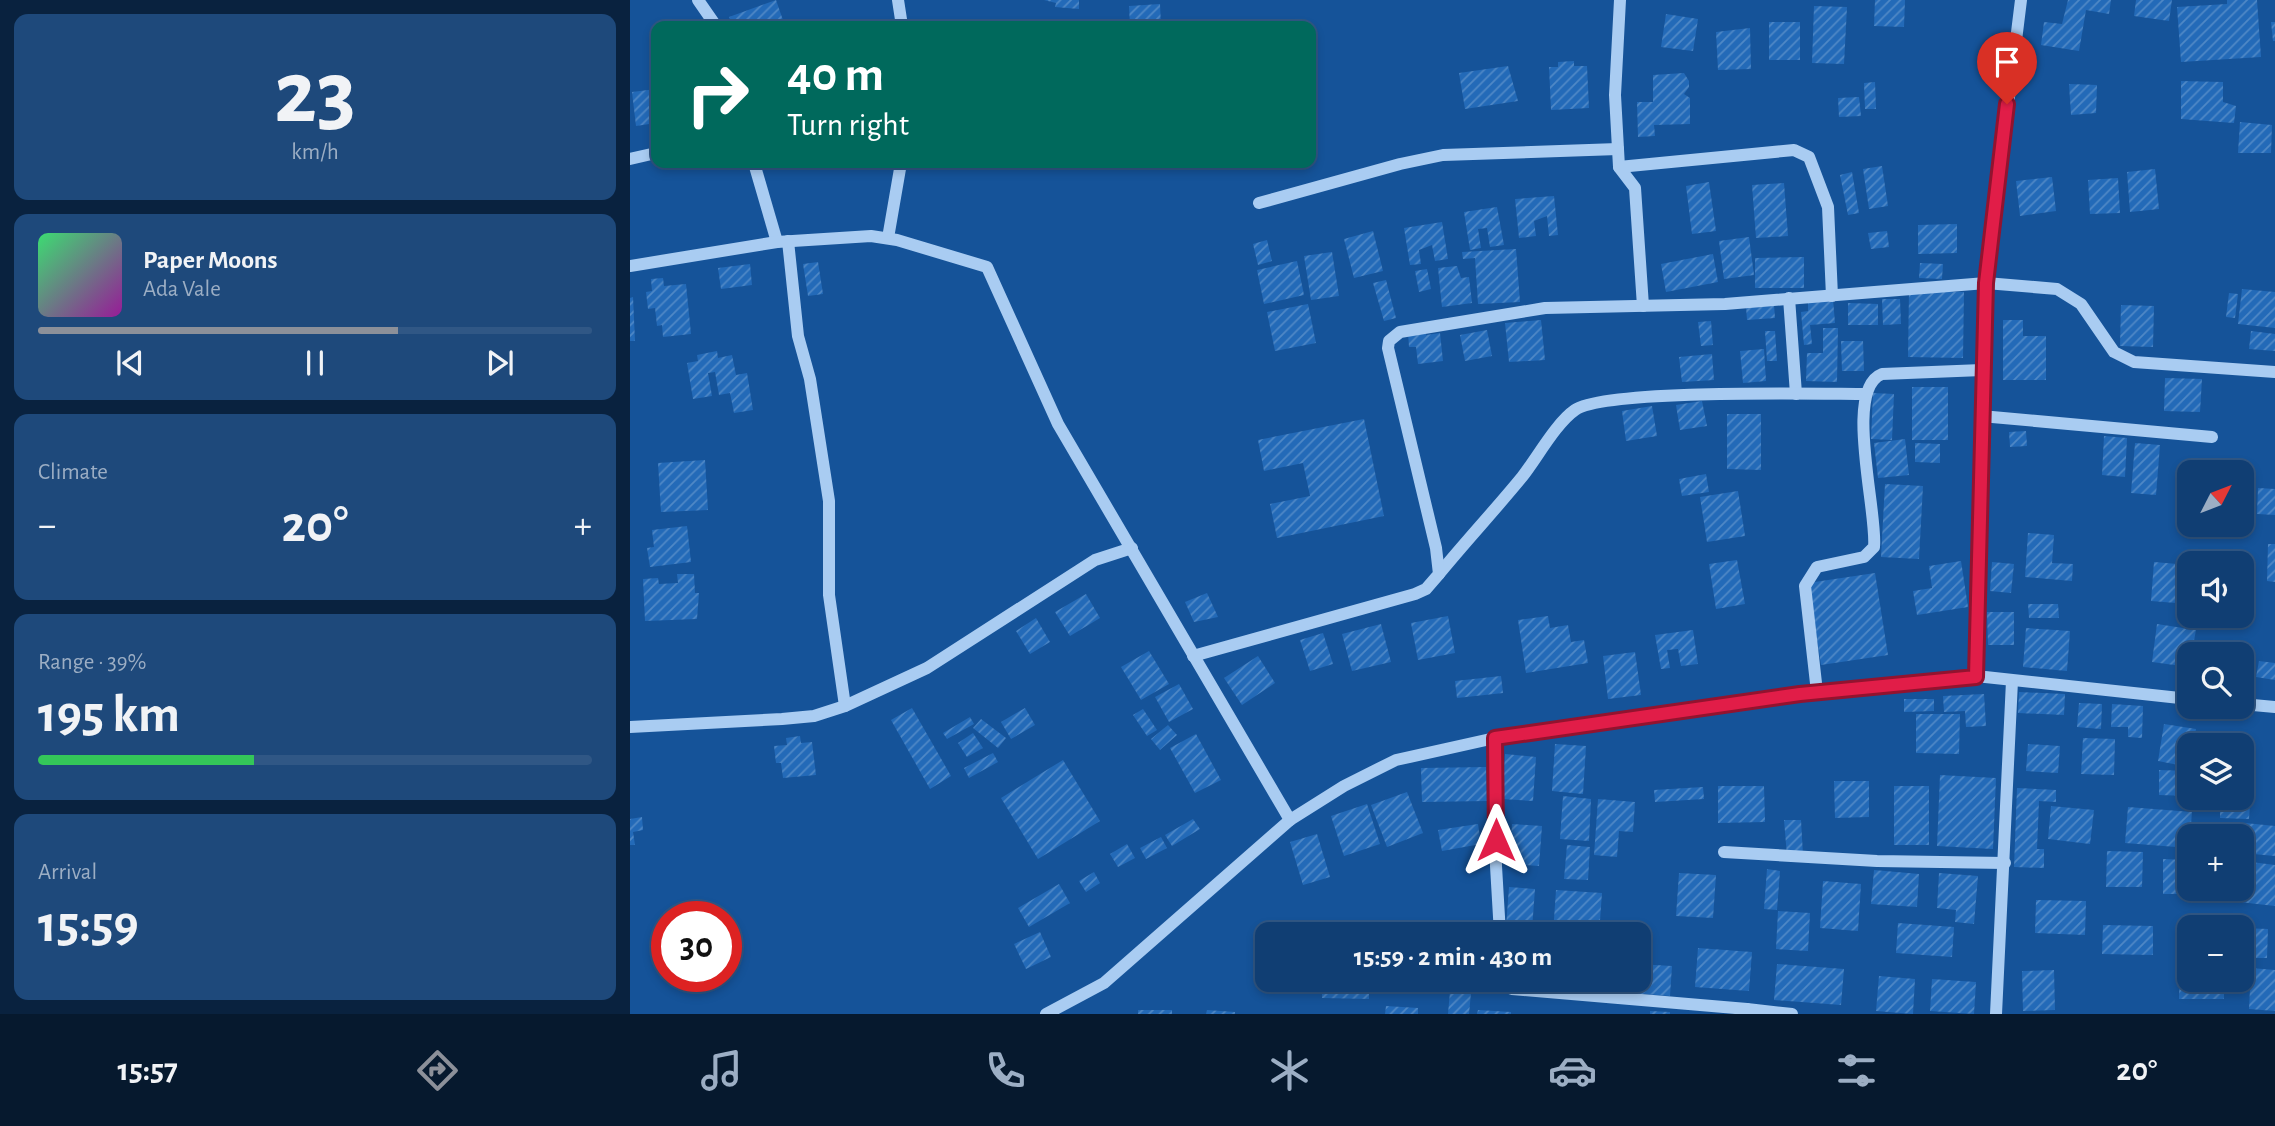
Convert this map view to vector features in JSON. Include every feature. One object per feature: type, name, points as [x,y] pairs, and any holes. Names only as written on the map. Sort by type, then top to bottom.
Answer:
[{"type":"street","points":[[698,0],[713,21]]},
{"type":"street","points":[[898,0],[901,21]]},
{"type":"street","points":[[1620,0],[1615,94],[1619,166],[1635,188],[1643,306]]},
{"type":"street","points":[[1976,677],[1986,283],[2021,0]]},
{"type":"street","points":[[1259,203],[1400,164],[1443,155],[1618,149]]},
{"type":"street","points":[[1619,166],[1794,150],[1809,157],[1828,207],[1832,296]]},
{"type":"street","points":[[630,159],[651,154]]},
{"type":"street","points":[[756,168],[782,242],[798,336],[810,379],[830,501],[829,595],[845,706]]},
{"type":"street","points":[[888,238],[900,168]]},
{"type":"street","points":[[630,266],[782,242],[871,236],[888,238],[988,267],[1058,424],[1290,820]]},
{"type":"street","points":[[1439,574],[1436,548],[1388,348],[1389,341],[1400,332],[1545,308],[1832,296],[1935,285],[1986,283],[2057,289],[2081,304],[2114,352],[2134,362],[2275,372]]},
{"type":"street","points":[[1789,298],[1796,394]]},
{"type":"street","points":[[1817,692],[1805,586],[1817,566],[1864,557],[1874,547],[1864,431],[1866,394],[1871,382],[1882,374],[1983,370]]},
{"type":"street","points":[[1193,656],[1426,589],[1523,476],[1567,416],[1578,408],[1629,399],[1866,394]]},
{"type":"street","points":[[1981,416],[2212,437]]},
{"type":"street","points":[[630,727],[814,716],[845,706],[927,668],[1095,560],[1132,548]]},
{"type":"street","points":[[1046,1014],[1104,982],[1290,820],[1344,786],[1396,760],[1495,738],[1817,692],[1976,677],[2177,698]]},
{"type":"street","points":[[1996,1014],[2012,681]]},
{"type":"street","points":[[2254,705],[2275,707]]},
{"type":"street","points":[[1495,738],[1500,922]]},
{"type":"street","points":[[1724,852],[1877,861],[2005,863]]},
{"type":"street","points":[[1543,992],[1792,1014]]},
{"type":"building","points":[[776,0],[783,21],[730,21],[729,17]]},
{"type":"building","points":[[1044,0],[1079,0],[1079,9],[1055,7],[1056,3]]},
{"type":"building","points":[[1875,0],[1905,0],[1904,27],[1874,26]]},
{"type":"building","points":[[2068,0],[2111,0],[2109,14],[2086,10],[2079,51],[2041,45],[2044,22],[2062,24]]},
{"type":"building","points":[[2136,0],[2172,0],[2169,21],[2134,16]]},
{"type":"building","points":[[2227,0],[2257,0],[2261,57],[2181,62],[2177,7],[2227,4]]},
{"type":"building","points":[[1160,4],[1161,21],[1130,21],[1129,6]]},
{"type":"building","points":[[1814,6],[1847,7],[1844,64],[1812,63]]},
{"type":"building","points":[[1666,14],[1698,19],[1693,51],[1661,47]]},
{"type":"building","points":[[1769,22],[1800,22],[1800,60],[1769,60]]},
{"type":"building","points":[[2271,22],[2275,22],[2275,41],[2273,41]]},
{"type":"building","points":[[1750,28],[1751,69],[1718,70],[1716,32]]},
{"type":"building","points":[[1574,61],[1574,66],[1587,66],[1589,108],[1551,110],[1549,67],[1558,67],[1558,62]]},
{"type":"building","points":[[1508,66],[1518,101],[1465,109],[1459,73]]},
{"type":"building","points":[[1684,73],[1689,81],[1689,87],[1684,94],[1690,98],[1690,124],[1654,125],[1655,136],[1638,137],[1637,102],[1653,102],[1653,75]]},
{"type":"building","points":[[2181,81],[2223,82],[2223,102],[2236,106],[2234,123],[2181,119]]},
{"type":"building","points":[[1875,82],[1876,109],[1865,109],[1864,83]]},
{"type":"building","points":[[2069,84],[2097,85],[2096,113],[2071,115]]},
{"type":"building","points":[[651,90],[651,124],[636,126],[632,92]]},
{"type":"building","points":[[1859,97],[1861,116],[1839,117],[1838,98]]},
{"type":"building","points":[[2240,122],[2272,125],[2271,153],[2238,153]]},
{"type":"building","points":[[1882,166],[1888,206],[1869,209],[1863,169]]},
{"type":"building","points":[[2155,169],[2159,209],[2130,212],[2127,172]]},
{"type":"building","points":[[1852,172],[1859,213],[1848,215],[1840,175]]},
{"type":"building","points":[[2052,177],[2056,211],[2020,216],[2016,181]]},
{"type":"building","points":[[2118,178],[2120,213],[2090,214],[2088,180]]},
{"type":"building","points":[[1709,182],[1716,231],[1692,234],[1686,186]]},
{"type":"building","points":[[1784,183],[1788,236],[1756,238],[1752,185]]},
{"type":"building","points":[[1554,196],[1558,235],[1549,236],[1547,216],[1534,221],[1536,236],[1519,238],[1515,199]]},
{"type":"building","points":[[1497,207],[1504,245],[1490,247],[1487,228],[1478,229],[1481,248],[1470,250],[1464,212]]},
{"type":"building","points":[[1442,222],[1448,259],[1435,261],[1432,245],[1419,250],[1421,264],[1410,265],[1404,228]]},
{"type":"building","points":[[1957,224],[1957,253],[1918,254],[1918,225]]},
{"type":"building","points":[[1373,231],[1383,271],[1354,278],[1344,239]]},
{"type":"building","points":[[1887,231],[1889,247],[1871,249],[1868,233]]},
{"type":"building","points":[[1749,237],[1754,275],[1724,279],[1719,241]]},
{"type":"building","points":[[1267,240],[1272,261],[1258,265],[1253,244]]},
{"type":"building","points":[[1516,249],[1520,302],[1478,304],[1475,258],[1463,259],[1462,252]]},
{"type":"building","points":[[1332,252],[1339,296],[1311,300],[1304,256]]},
{"type":"building","points":[[1713,254],[1718,282],[1666,292],[1661,264]]},
{"type":"building","points":[[1804,257],[1804,288],[1755,288],[1755,258]]},
{"type":"building","points":[[1297,261],[1304,295],[1264,304],[1257,270]]},
{"type":"building","points":[[818,262],[823,294],[808,296],[803,264]]},
{"type":"building","points":[[1920,263],[1943,264],[1942,279],[1919,278]]},
{"type":"building","points":[[750,264],[752,285],[721,289],[718,268]]},
{"type":"building","points":[[1457,266],[1461,278],[1469,277],[1472,303],[1442,307],[1438,268]]},
{"type":"building","points":[[1427,269],[1431,289],[1419,292],[1415,271]]},
{"type":"building","points":[[663,278],[664,286],[686,284],[691,334],[663,337],[662,325],[657,326],[655,308],[648,309],[646,292],[652,291],[651,279]]},
{"type":"building","points":[[1386,280],[1396,318],[1384,321],[1373,283]]},
{"type":"building","points":[[2242,289],[2275,292],[2275,328],[2238,324]]},
{"type":"building","points":[[1909,291],[1964,292],[1963,358],[1908,357]]},
{"type":"building","points":[[2229,293],[2238,294],[2235,318],[2226,317]]},
{"type":"building","points":[[633,297],[635,341],[630,341],[630,298]]},
{"type":"building","points":[[1833,299],[1835,323],[1810,325],[1812,344],[1804,345],[1801,312],[1808,311],[1808,302]]},
{"type":"building","points":[[1882,299],[1900,299],[1901,324],[1883,325]]},
{"type":"building","points":[[1848,303],[1878,304],[1878,325],[1848,325]]},
{"type":"building","points":[[1308,304],[1316,343],[1275,351],[1267,312]]},
{"type":"building","points":[[1774,305],[1775,318],[1747,320],[1746,307]]},
{"type":"building","points":[[2121,305],[2154,306],[2153,347],[2120,346]]},
{"type":"building","points":[[1541,320],[1545,360],[1509,362],[1505,323]]},
{"type":"building","points":[[2003,320],[2023,320],[2023,336],[2046,336],[2046,380],[2003,380]]},
{"type":"building","points":[[1711,321],[1713,345],[1701,346],[1698,322]]},
{"type":"building","points":[[1823,328],[1838,328],[1837,382],[1806,381],[1807,353],[1823,353]]},
{"type":"building","points":[[1487,330],[1492,356],[1465,361],[1460,335]]},
{"type":"building","points":[[1426,331],[1426,335],[1440,333],[1443,361],[1418,364],[1416,347],[1409,347],[1408,333]]},
{"type":"building","points":[[1765,331],[1775,331],[1777,361],[1767,361]]},
{"type":"building","points":[[2251,331],[2275,334],[2275,351],[2249,349]]},
{"type":"building","points":[[1841,341],[1863,341],[1864,371],[1842,371]]},
{"type":"building","points":[[1764,349],[1766,381],[1743,383],[1740,351]]},
{"type":"building","points":[[717,351],[718,358],[732,355],[736,375],[747,373],[753,410],[734,413],[730,393],[719,395],[715,372],[708,373],[712,396],[693,399],[687,363],[698,361],[697,355]]},
{"type":"building","points":[[1712,354],[1714,380],[1682,382],[1679,357]]},
{"type":"building","points":[[2165,378],[2202,379],[2200,412],[2164,411]]},
{"type":"building","points":[[1912,387],[1948,387],[1948,440],[1912,440]]},
{"type":"building","points":[[1873,393],[1894,394],[1892,440],[1871,439]]},
{"type":"building","points":[[1702,401],[1707,426],[1680,430],[1676,405]]},
{"type":"building","points":[[1652,406],[1657,436],[1626,441],[1622,411]]},
{"type":"building","points":[[1727,414],[1761,414],[1761,470],[1727,469]]},
{"type":"building","points":[[1364,419],[1384,516],[1277,538],[1270,504],[1310,496],[1303,463],[1264,471],[1258,440]]},
{"type":"building","points":[[2026,431],[2027,446],[2010,447],[2009,432]]},
{"type":"building","points":[[2104,436],[2127,438],[2125,477],[2102,475]]},
{"type":"building","points":[[1905,439],[1909,475],[1878,478],[1874,443]]},
{"type":"building","points":[[1915,443],[1940,444],[1940,463],[1915,462]]},
{"type":"building","points":[[2135,443],[2160,445],[2156,495],[2131,493]]},
{"type":"building","points":[[705,460],[708,510],[661,512],[658,463]]},
{"type":"building","points":[[1706,474],[1709,492],[1682,496],[1679,479]]},
{"type":"building","points":[[1885,484],[1923,486],[1919,559],[1881,557]]},
{"type":"building","points":[[2258,488],[2275,489],[2275,515],[2257,514]]},
{"type":"building","points":[[1738,491],[1745,536],[1707,542],[1700,497]]},
{"type":"building","points":[[687,526],[691,562],[650,567],[647,548],[654,547],[652,530]]},
{"type":"building","points":[[2028,533],[2054,535],[2052,563],[2073,564],[2072,581],[2025,577]]},
{"type":"building","points":[[2268,544],[2275,544],[2275,582],[2267,581]]},
{"type":"building","points":[[1737,560],[1745,604],[1716,609],[1709,564]]},
{"type":"building","points":[[1961,561],[1968,607],[1917,615],[1913,591],[1932,588],[1929,566]]},
{"type":"building","points":[[1992,562],[2014,564],[2011,593],[1990,591]]},
{"type":"building","points":[[2154,562],[2177,564],[2177,603],[2151,601]]},
{"type":"building","points":[[1875,573],[1888,655],[1821,665],[1808,583]]},
{"type":"building","points":[[677,574],[694,574],[695,593],[699,593],[697,619],[645,621],[643,579],[658,578],[659,584],[678,583]]},
{"type":"building","points":[[1207,593],[1218,617],[1194,622],[1185,602]]},
{"type":"building","points":[[1086,594],[1100,618],[1070,636],[1055,612]]},
{"type":"building","points":[[2028,604],[2058,604],[2059,618],[2029,618]]},
{"type":"building","points":[[1987,612],[2014,612],[2014,645],[1988,645]]},
{"type":"building","points":[[1448,616],[1455,653],[1418,660],[1411,623]]},
{"type":"building","points":[[1548,616],[1550,628],[1568,625],[1571,642],[1584,640],[1588,663],[1526,673],[1518,620]]},
{"type":"building","points":[[1036,618],[1050,642],[1030,654],[1016,631]]},
{"type":"building","points":[[1381,624],[1391,662],[1352,671],[1342,634]]},
{"type":"building","points":[[2157,624],[2196,630],[2194,642],[2177,642],[2177,665],[2152,662]]},
{"type":"building","points":[[2026,628],[2070,631],[2067,671],[2023,667]]},
{"type":"building","points":[[1693,630],[1698,664],[1681,666],[1678,649],[1667,650],[1670,668],[1661,669],[1655,635]]},
{"type":"building","points":[[1323,633],[1333,664],[1310,671],[1300,640]]},
{"type":"building","points":[[1149,651],[1169,684],[1141,700],[1121,667]]},
{"type":"building","points":[[1635,652],[1641,695],[1608,699],[1603,656]]},
{"type":"building","points":[[1258,656],[1275,683],[1242,705],[1224,678]]},
{"type":"building","points":[[2259,661],[2275,663],[2275,680],[2256,677]]},
{"type":"building","points":[[1501,676],[1503,693],[1457,698],[1455,681]]},
{"type":"building","points":[[1179,684],[1193,709],[1169,722],[1155,697]]},
{"type":"building","points":[[2019,692],[2065,694],[2064,715],[2018,713]]},
{"type":"building","points":[[1984,694],[1986,726],[1966,727],[1965,711],[1944,712],[1943,696]]},
{"type":"building","points":[[1904,699],[1934,699],[1934,711],[1904,712]]},
{"type":"building","points":[[2079,703],[2102,704],[2101,729],[2077,727]]},
{"type":"building","points":[[2112,704],[2143,706],[2142,738],[2128,737],[2128,727],[2111,727]]},
{"type":"building","points":[[912,708],[951,776],[930,789],[891,720]]},
{"type":"building","points":[[1025,708],[1035,725],[1011,739],[1001,722]]},
{"type":"building","points":[[1143,709],[1157,730],[1147,736],[1133,715]]},
{"type":"building","points":[[1916,714],[1960,714],[1959,754],[1916,753]]},
{"type":"building","points":[[970,717],[974,724],[947,739],[943,733]]},
{"type":"building","points":[[981,719],[1006,738],[998,748],[973,728]]},
{"type":"building","points":[[2164,724],[2196,729],[2195,733],[2177,733],[2177,765],[2158,761]]},
{"type":"building","points":[[1168,725],[1177,735],[1160,750],[1151,739]]},
{"type":"building","points":[[973,733],[983,748],[967,757],[958,743]]},
{"type":"building","points":[[1196,734],[1221,780],[1195,793],[1170,748]]},
{"type":"building","points":[[800,736],[801,743],[812,742],[816,775],[783,778],[781,763],[776,763],[774,746],[787,745],[786,738]]},
{"type":"building","points":[[2083,738],[2115,739],[2114,775],[2081,774]]},
{"type":"building","points":[[1555,744],[1586,746],[1583,794],[1552,791]]},
{"type":"building","points":[[2028,744],[2060,746],[2058,773],[2026,771]]},
{"type":"building","points":[[993,753],[998,762],[969,778],[964,768]]},
{"type":"building","points":[[1505,754],[1536,757],[1533,801],[1502,799]]},
{"type":"building","points":[[1063,760],[1100,821],[1038,859],[1001,798]]},
{"type":"building","points":[[1486,767],[1487,801],[1422,802],[1421,768]]},
{"type":"building","points":[[2159,770],[2177,771],[2177,796],[2159,795]]},
{"type":"building","points":[[1940,775],[1996,778],[1993,849],[1937,846]]},
{"type":"building","points":[[1834,781],[1869,781],[1869,817],[1835,818]]},
{"type":"building","points":[[1718,786],[1764,786],[1765,822],[1718,823]]},
{"type":"building","points":[[1894,786],[1929,786],[1929,845],[1894,845]]},
{"type":"building","points":[[1703,787],[1704,799],[1655,802],[1654,790]]},
{"type":"building","points":[[2017,788],[2056,790],[2056,802],[2039,801],[2037,849],[2044,849],[2044,868],[2014,867]]},
{"type":"building","points":[[1407,792],[1423,833],[1387,847],[1371,805]]},
{"type":"building","points":[[1563,796],[1591,799],[1589,841],[1560,839]]},
{"type":"building","points":[[1598,799],[1635,802],[1633,832],[1619,831],[1617,857],[1594,855]]},
{"type":"building","points":[[1367,804],[1380,844],[1344,856],[1331,816]]},
{"type":"building","points":[[2051,806],[2094,810],[2090,844],[2048,839]]},
{"type":"building","points":[[2128,807],[2192,812],[2191,824],[2177,824],[2177,847],[2125,843]]},
{"type":"building","points":[[2220,810],[2250,810],[2249,819],[2220,818]]},
{"type":"building","points":[[642,817],[643,830],[633,832],[635,845],[630,845],[630,819]]},
{"type":"building","points":[[1193,819],[1200,829],[1172,846],[1165,835]]},
{"type":"building","points":[[1784,820],[1801,820],[1803,855],[1787,856]]},
{"type":"building","points":[[2245,823],[2275,826],[2275,856],[2254,854],[2254,824]]},
{"type":"building","points":[[1478,824],[1481,844],[1442,851],[1438,830]]},
{"type":"building","points":[[1512,824],[1542,826],[1539,866],[1509,864]]},
{"type":"building","points":[[1317,834],[1330,877],[1303,885],[1290,842]]},
{"type":"building","points":[[1161,837],[1167,848],[1146,859],[1140,848]]},
{"type":"building","points":[[1127,844],[1135,858],[1118,867],[1110,854]]},
{"type":"building","points":[[1567,845],[1590,847],[1588,880],[1564,879]]},
{"type":"building","points":[[2107,851],[2143,852],[2142,887],[2106,887]]},
{"type":"building","points":[[2163,859],[2177,860],[2177,894],[2163,894]]},
{"type":"building","points":[[2254,862],[2275,865],[2275,906],[2239,902],[2254,901]]},
{"type":"building","points":[[1767,869],[1780,871],[1777,910],[1764,909]]},
{"type":"building","points":[[1874,870],[1919,874],[1917,907],[1871,904]]},
{"type":"building","points":[[1094,872],[1100,883],[1086,892],[1079,881]]},
{"type":"building","points":[[1679,873],[1716,875],[1713,918],[1676,916]]},
{"type":"building","points":[[1939,873],[1978,876],[1974,924],[1955,922],[1956,910],[1937,908]]},
{"type":"building","points":[[1823,881],[1861,884],[1858,931],[1820,928]]},
{"type":"building","points":[[1059,884],[1070,903],[1029,927],[1018,908]]},
{"type":"building","points":[[1509,887],[1535,889],[1533,922],[1506,922]]},
{"type":"building","points":[[1556,890],[1602,893],[1600,922],[1554,922]]},
{"type":"building","points":[[2036,900],[2086,901],[2085,935],[2035,933]]},
{"type":"building","points":[[1778,911],[1810,913],[1808,951],[1776,949]]},
{"type":"building","points":[[1898,923],[1954,927],[1952,957],[1896,953]]},
{"type":"building","points":[[2103,925],[2153,926],[2153,955],[2102,954]]},
{"type":"building","points":[[2254,928],[2268,929],[2267,958],[2254,958]]},
{"type":"building","points":[[1040,932],[1051,957],[1026,969],[1014,944]]},
{"type":"building","points":[[1698,948],[1752,952],[1749,991],[1695,987]]},
{"type":"building","points":[[1777,964],[1844,969],[1841,1005],[1774,1000]]},
{"type":"building","points":[[1651,965],[1672,966],[1670,996],[1619,992],[1651,992]]},
{"type":"building","points":[[2254,968],[2275,970],[2275,1011],[2249,1009],[2250,992],[2254,992]]},
{"type":"building","points":[[2054,970],[2055,1010],[2023,1011],[2022,971]]},
{"type":"building","points":[[1879,976],[1915,979],[1913,1014],[1876,1011]]},
{"type":"building","points":[[1932,979],[1976,982],[1974,1014],[1930,1011]]},
{"type":"building","points":[[1322,992],[1369,992],[1369,999],[1322,998]]},
{"type":"building","points":[[1450,992],[1471,993],[1469,1014],[1448,1014]]},
{"type":"building","points":[[2179,992],[2224,992],[2224,999],[2179,999]]},
{"type":"building","points":[[1386,1006],[1418,1008],[1418,1014],[1385,1014]]},
{"type":"building","points":[[1138,1010],[1172,1010],[1172,1014],[1138,1014]]},
{"type":"building","points":[[1207,1010],[1235,1012],[1235,1014],[1206,1014]]},
{"type":"building","points":[[1478,1010],[1511,1012],[1511,1014],[1477,1014]]},
{"type":"building","points":[[1650,1011],[1670,1012],[1670,1014],[1650,1014]]},
{"type":"route","points":[[1496,840],[1495,738],[1800,694],[1976,677],[1986,283],[2007,104]]}]
